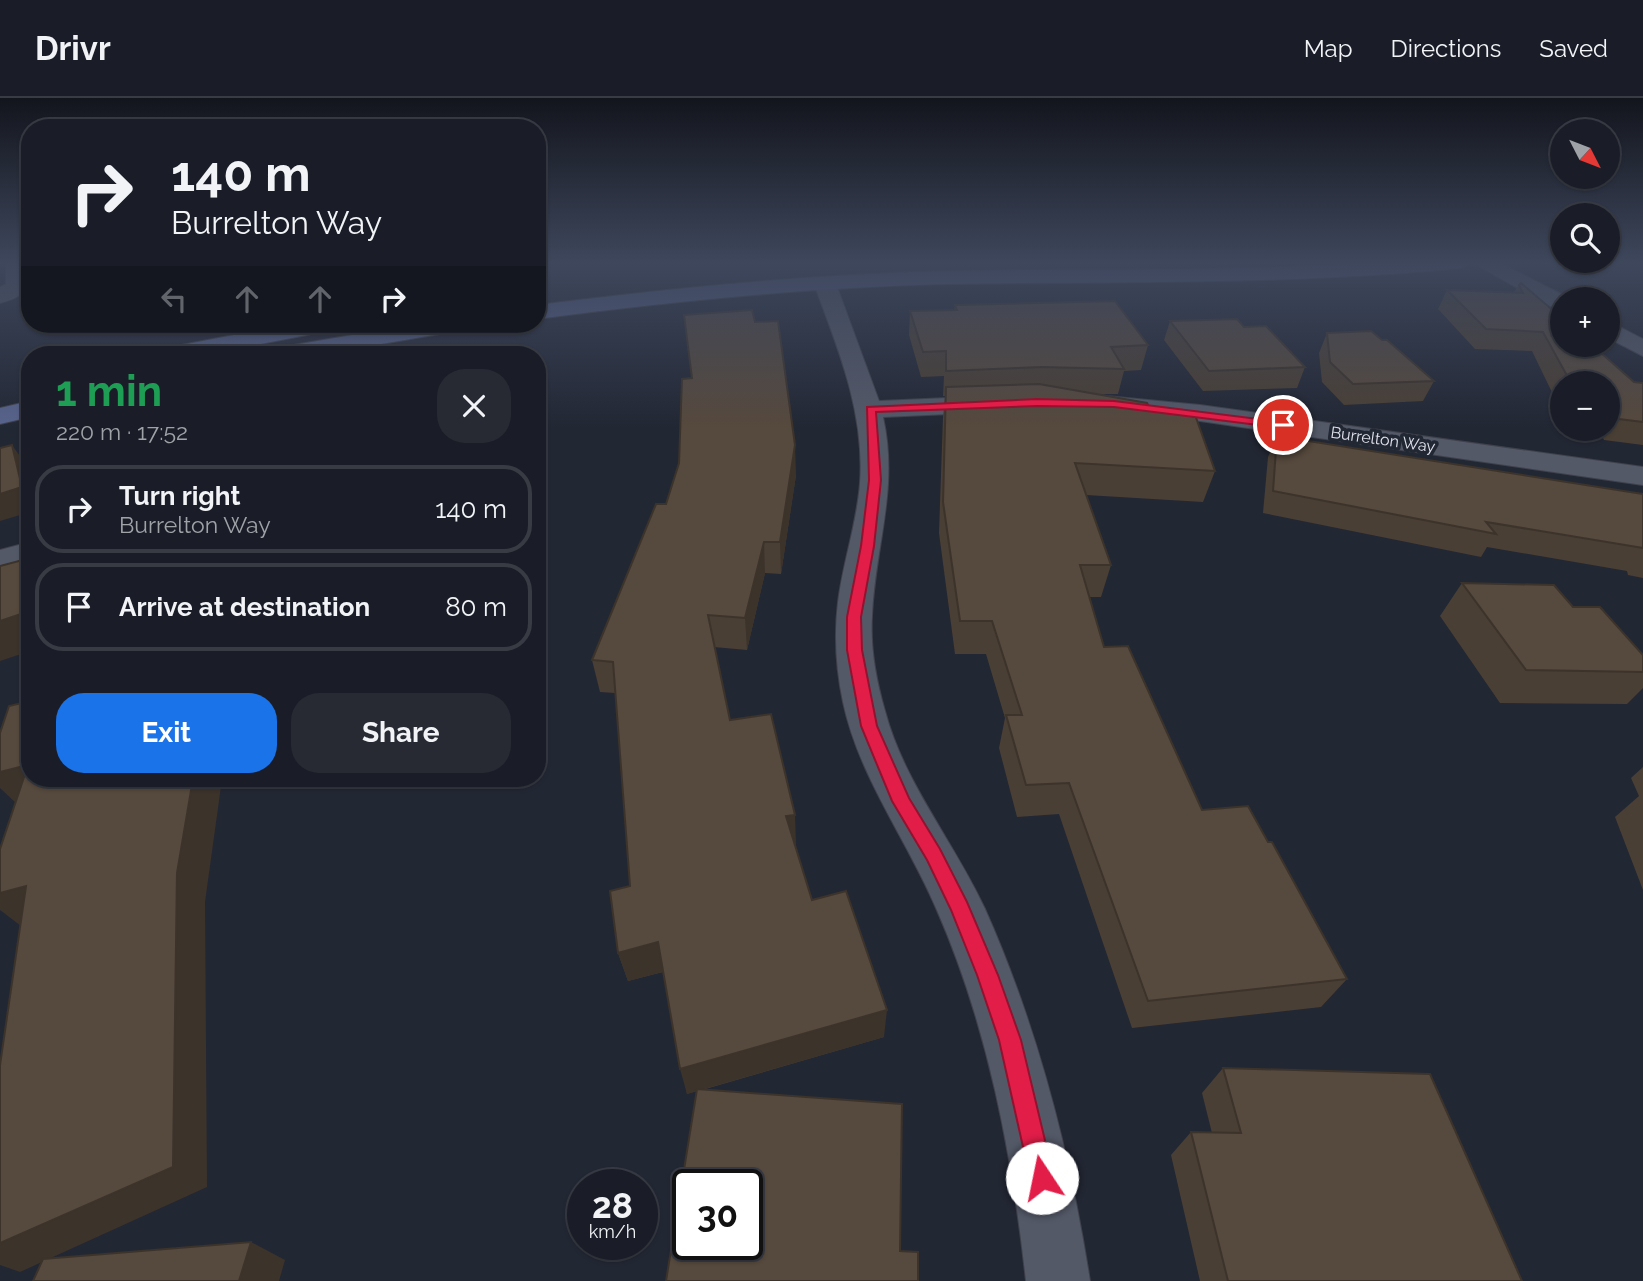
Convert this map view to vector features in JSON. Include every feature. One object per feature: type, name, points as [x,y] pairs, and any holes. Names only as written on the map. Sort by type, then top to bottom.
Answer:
[{"type":"main road","points":[[280,346],[309,333]]},
{"type":"main road","points":[[290,346],[389,333]]},
{"type":"main road","points":[[0,392],[21,387]]},
{"type":"main road","points":[[0,416],[21,411]]},
{"type":"street","points":[[836,317],[870,409],[875,480],[854,617],[855,650],[867,715],[901,801],[934,855],[960,908],[1010,1040],[1034,1139],[1052,1231],[1058,1281]]},
{"type":"street","points":[[1620,335],[1643,349]]},
{"type":"street","points":[[870,409],[1024,403]]},
{"type":"street","name":"Burrelton Way","points":[[1076,403],[1200,413],[1643,476]]},
{"type":"street","points":[[0,561],[21,555]]},
{"type":"building","points":[[684,317],[754,317],[755,322],[778,321],[795,445],[780,542],[764,542],[745,618],[708,615],[730,720],[771,714],[795,815],[786,816],[812,900],[846,891],[887,1010],[680,1069],[658,942],[618,953],[610,891],[630,886],[613,662],[592,660],[656,504],[666,504],[679,463],[682,379],[692,378]]},
{"type":"building","points":[[912,317],[1127,317],[1148,345],[1111,347],[1124,369],[1042,367],[946,371],[946,351],[923,352]]},
{"type":"building","points":[[1474,317],[1550,317],[1550,345],[1543,332],[1486,329]]},
{"type":"building","points":[[1237,319],[1244,327],[1266,326],[1305,367],[1209,371],[1170,321]]},
{"type":"building","points":[[1371,331],[1382,340],[1387,340],[1434,381],[1353,384],[1330,362],[1327,333]]},
{"type":"building","points":[[1557,357],[1606,357],[1634,382],[1643,383],[1643,422],[1620,419],[1620,371],[1564,371]]},
{"type":"building","points":[[1039,384],[1147,403],[1150,409],[1194,412],[1215,471],[1075,463],[1111,565],[1080,565],[1104,647],[1128,646],[1202,810],[1248,806],[1268,842],[1272,842],[1347,979],[1148,1001],[1069,783],[1026,785],[1006,715],[1022,715],[992,621],[960,621],[943,502],[946,387]]},
{"type":"building","points":[[1277,436],[1643,494],[1643,548],[1486,522],[1496,534],[1273,491]]},
{"type":"building","points":[[12,445],[21,487],[0,494],[0,448]]},
{"type":"building","points":[[21,560],[21,614],[0,621],[0,566]]},
{"type":"building","points":[[1462,583],[1554,585],[1573,607],[1600,607],[1643,655],[1643,672],[1526,670]]},
{"type":"building","points":[[21,703],[21,767],[0,772],[0,733],[9,706]]},
{"type":"building","points":[[21,786],[192,787],[177,873],[173,1167],[0,1243],[0,1065],[26,886],[0,893],[0,849]]},
{"type":"building","points":[[1223,1068],[1430,1074],[1522,1281],[1228,1281],[1191,1132],[1241,1133]]},
{"type":"building","points":[[697,1089],[902,1104],[900,1251],[918,1252],[918,1281],[666,1281],[672,1244],[672,1260],[763,1260],[763,1169],[684,1169]]},
{"type":"building","points":[[251,1242],[239,1281],[33,1281],[43,1259]]},
{"type":"route","points":[[1042,1178],[1010,1040],[988,975],[960,908],[934,855],[901,801],[869,726],[855,650],[854,617],[875,480],[870,409],[1037,403],[1114,404],[1283,425]]}]
